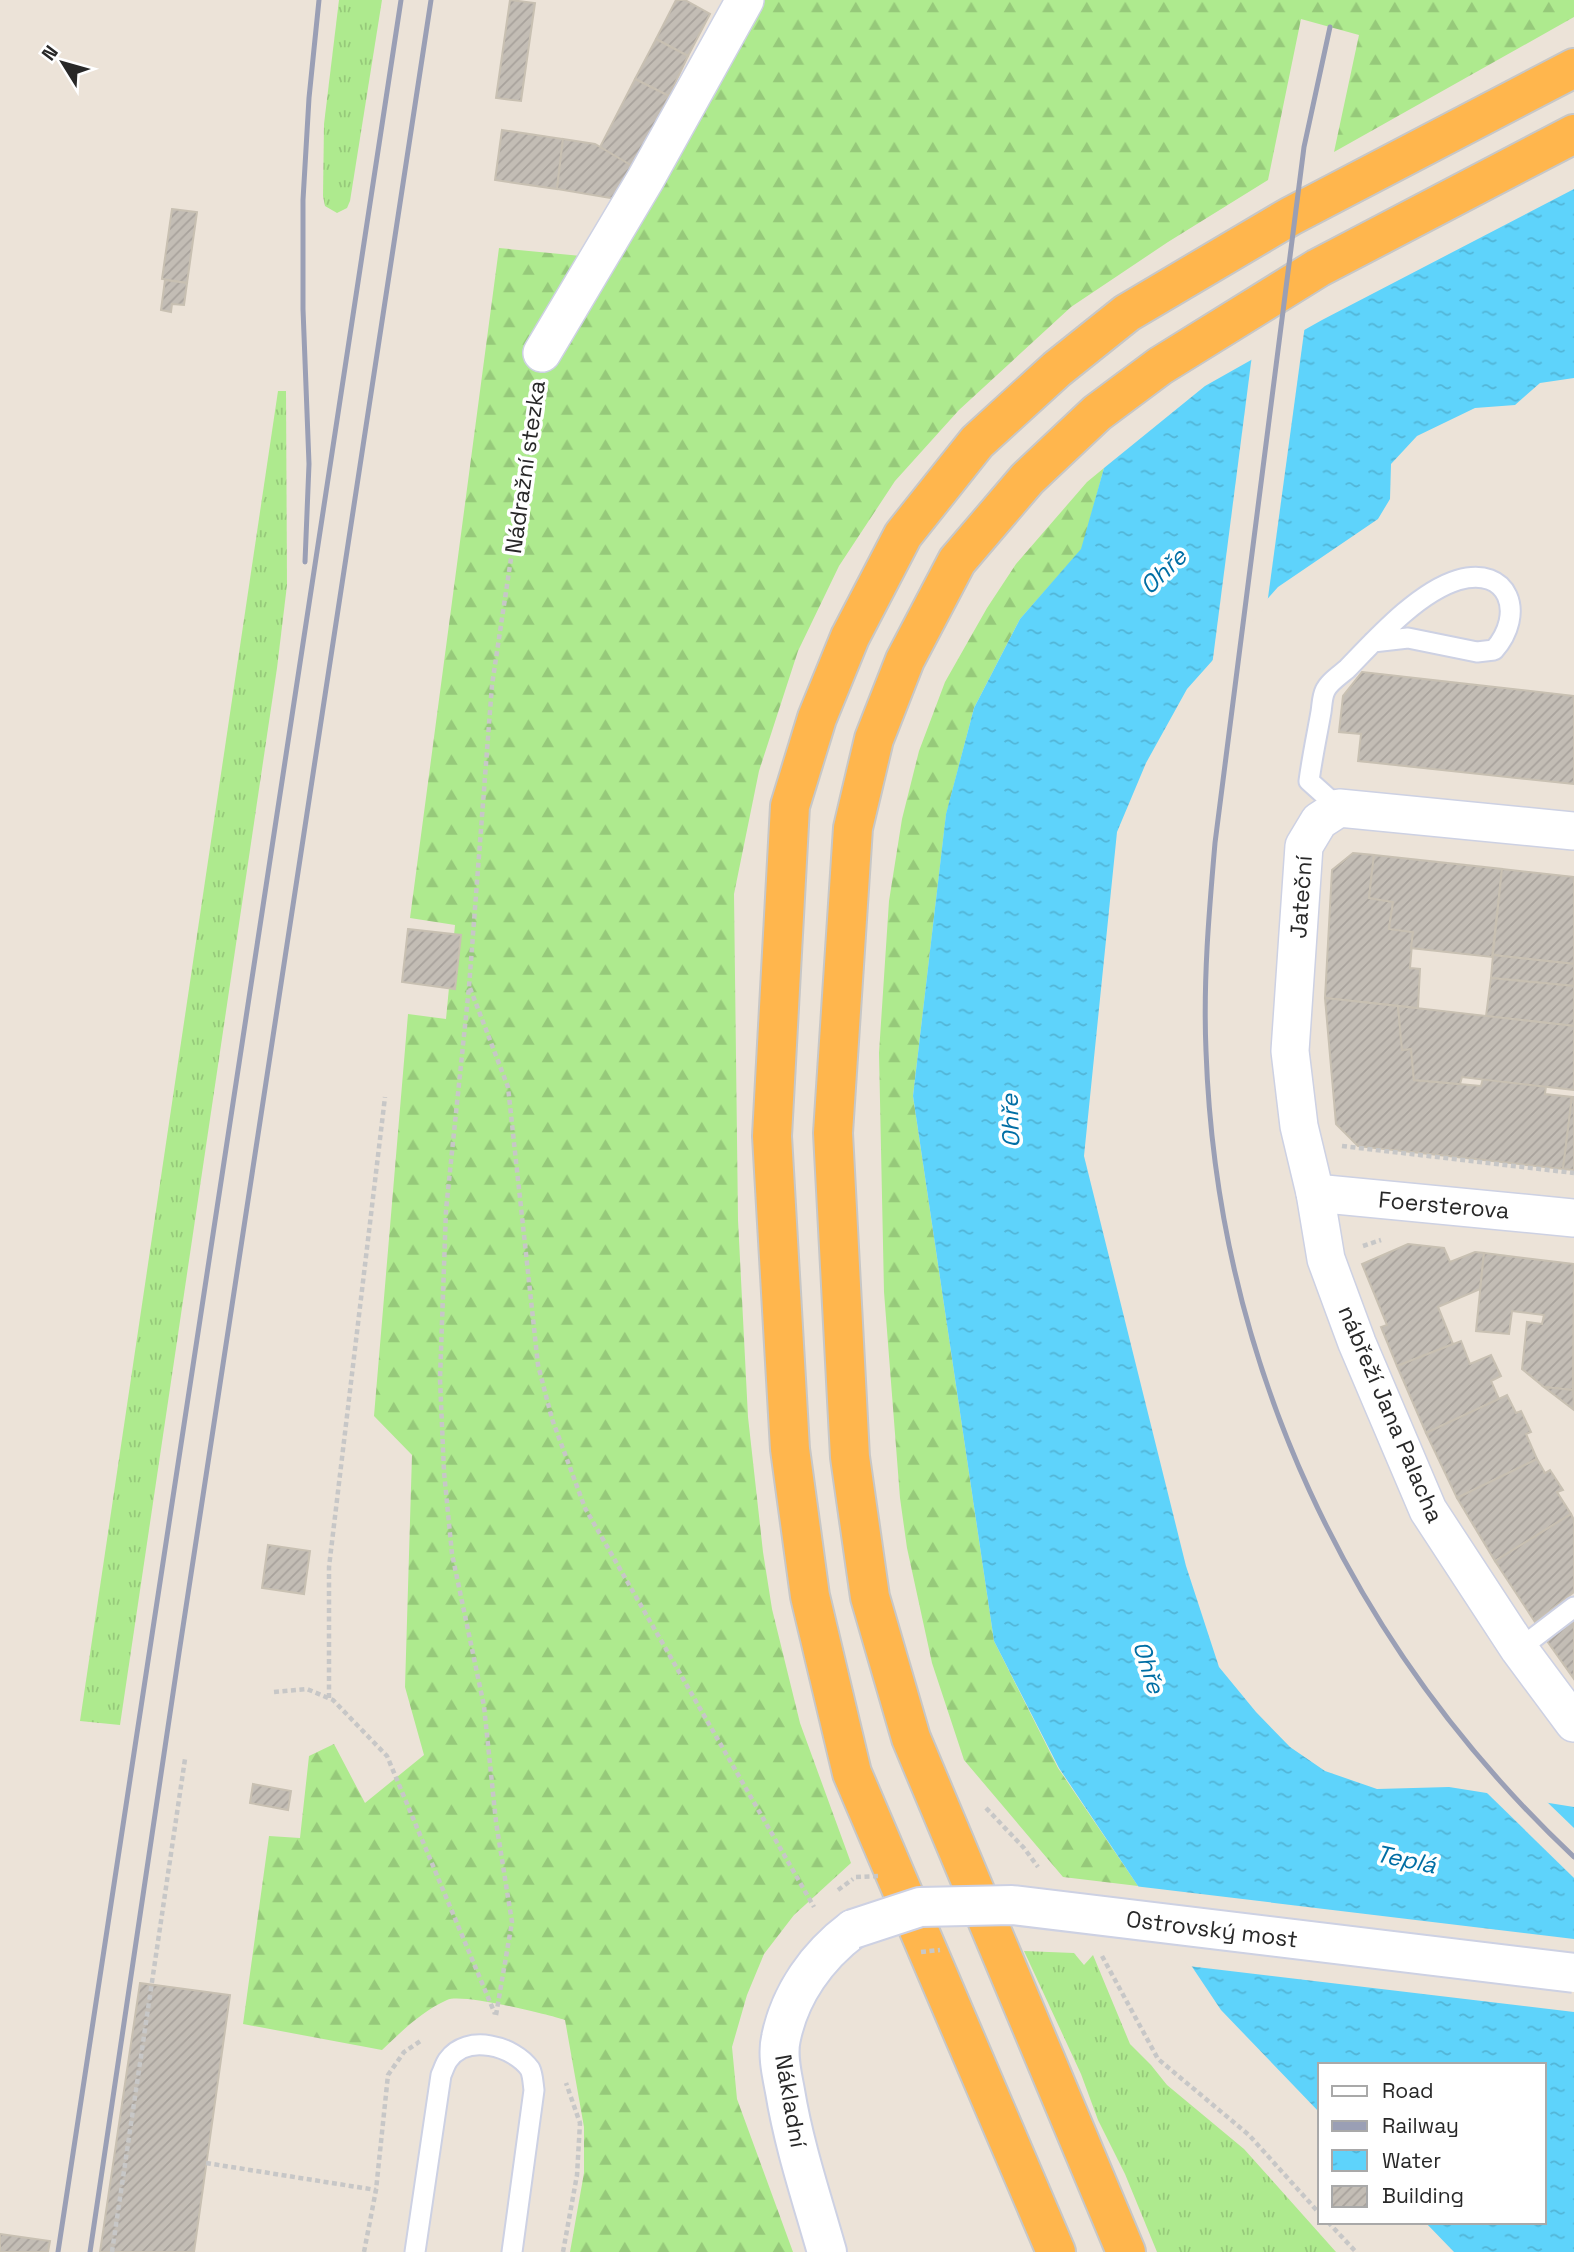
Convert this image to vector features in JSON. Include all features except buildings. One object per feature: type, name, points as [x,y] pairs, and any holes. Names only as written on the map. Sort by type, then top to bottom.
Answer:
[{"type":"highway","points":[[1056,2252],[852,1773],[810,1596],[790,1449],[772,1136],[790,806],[817,718],[850,636],[902,535],[977,442],[1057,369],[1127,313],[1291,216],[1574,68]]},
{"type":"highway","points":[[1123,2244],[911,1738],[870,1597],[850,1457],[833,1133],[853,828],[874,739],[905,660],[957,562],[1027,478],[1097,413],[1160,366],[1318,268],[1574,134]]},
{"type":"street","name":"Nádražní stezka","points":[[542,353],[645,180],[745,0]]},
{"type":"street","points":[[1339,808],[1574,831]]},
{"type":"street","name":"Jateční","points":[[1315,1193],[1298,1126],[1290,1051],[1304,846],[1319,821],[1339,808]]},
{"type":"street","name":"Foersterova","points":[[1315,1193],[1574,1217]]},
{"type":"street","name":"nábřeží Jana Palacha","points":[[1315,1193],[1326,1259],[1357,1343],[1428,1510],[1519,1648],[1574,1723]]},
{"type":"street","name":"Ostrovský most","points":[[853,1929],[920,1907],[1012,1905],[1574,1973]]},
{"type":"street","name":"Nákladní","points":[[827,2252],[789,2115],[781,2072],[780,2041],[802,1983],[832,1945],[853,1929]]},
{"type":"lane","points":[[1339,808],[1309,781],[1325,691],[1373,642],[1423,598],[1458,580],[1476,577],[1489,579],[1511,600],[1512,617],[1505,638],[1494,650],[1477,652],[1408,638],[1373,642]]},
{"type":"lane","points":[[1519,1648],[1574,1607]]},
{"type":"lane","points":[[415,2252],[441,2075],[448,2060],[456,2053],[487,2045],[514,2054],[531,2071],[534,2091],[512,2252]]},
{"type":"path","name":"Nádražní stezka","points":[[487,2045],[496,2017],[512,1922],[496,1822],[484,1706],[452,1554],[443,1472],[440,1379],[446,1210],[470,987],[492,685],[542,353]]},
{"type":"path","points":[[470,987],[508,1087],[538,1364],[551,1419],[585,1508],[814,1907]]},
{"type":"path","points":[[328,1698],[329,1567],[385,1097]]},
{"type":"path","points":[[1335,1145],[1574,1173]]},
{"type":"path","points":[[1361,1246],[1383,1240]]},
{"type":"path","points":[[274,1692],[307,1689],[333,1700],[387,1756],[496,2017],[485,2016]]},
{"type":"path","points":[[112,2252],[185,1759]]},
{"type":"path","points":[[977,1798],[1040,1869]]},
{"type":"path","points":[[1101,1954],[1158,2059],[1249,2135],[1318,2212]]},
{"type":"path","points":[[364,2252],[376,2190],[388,2075],[404,2052],[429,2035]]},
{"type":"path","points":[[206,2163],[376,2190]]},
{"type":"path","points":[[1330,2224],[1356,2252]]},
{"type":"green space","points":[[339,0],[382,0],[350,201],[347,208],[337,213],[325,206],[323,196],[324,124]]},
{"type":"green space","points":[[765,0],[1574,0],[1574,17],[1334,152],[1359,35],[1301,19],[1268,180],[1071,307],[959,410],[895,481],[839,566],[798,651],[759,771],[734,894],[738,1220],[748,1417],[772,1609],[800,1723],[851,1863],[794,1915],[764,1954],[747,1995],[732,2047],[737,2099],[793,2252],[570,2252],[584,2173],[584,2127],[565,2020],[469,1999],[447,2000],[421,2016],[382,2050],[243,2024],[269,1836],[300,1838],[309,1756],[334,1744],[365,1803],[424,1755],[405,1687],[412,1455],[374,1416],[408,1014],[446,1019],[455,925],[410,918],[499,248],[612,259]]},
{"type":"green space","points":[[278,391],[286,391],[287,585],[277,668],[120,1725],[80,1721]]},
{"type":"green space","points":[[1104,468],[1082,549],[1020,619],[974,708],[946,815],[913,1096],[994,1641],[1058,1768],[1138,1886],[1063,1877],[964,1760],[932,1663],[907,1548],[900,1498],[884,1292],[879,1053],[889,901],[902,819],[919,751],[945,682],[987,608],[1016,564],[1087,482]]},
{"type":"green space","points":[[1024,1951],[1074,1953],[1084,1965],[1093,1955],[1130,2044],[1167,2085],[1244,2149],[1336,2252],[1157,2252],[1125,2174],[1098,2120],[1081,2074]]},
{"type":"water","points":[[1574,189],[1574,378],[1540,383],[1515,405],[1475,408],[1417,436],[1391,464],[1390,499],[1378,519],[1278,587],[1187,689],[1146,763],[1117,832],[1084,1156],[1186,1566],[1219,1667],[1256,1712],[1290,1747],[1325,1771],[1377,1789],[1449,1787],[1574,1807],[1574,2252],[1454,2252],[1427,2224],[1546,2224],[1546,2063],[1318,2063],[1318,2111],[1221,2010],[1059,1768],[994,1641],[913,1096],[946,814],[974,708],[1020,619],[1081,549],[1104,468],[1205,386],[1322,320]]},
{"type":"pier","points":[[1305,325],[1267,605],[1212,666],[1252,355]]},
{"type":"pier","points":[[1486,1792],[1545,1800],[1574,1828],[1574,1878]]},
{"type":"pier","points":[[1134,1886],[1574,1939],[1574,2012],[1188,1966]]},
{"type":"railway","points":[[305,562],[309,464],[303,309],[303,200],[309,98],[319,0]]},
{"type":"railway","points":[[58,2252],[401,0]]},
{"type":"railway","points":[[90,2252],[431,0]]},
{"type":"railway","points":[[1330,27],[1304,147],[1215,843],[1207,947],[1205,1025],[1216,1166],[1236,1278],[1268,1386],[1309,1490],[1361,1590],[1423,1685],[1494,1774],[1574,1857]]},
{"type":"water label","name":"Ohře","points":[[1163,571]]},
{"type":"water label","name":"Ohře","points":[[1010,1121]]},
{"type":"water label","name":"Ohře","points":[[1149,1667]]},
{"type":"water label","name":"Teplá","points":[[1406,1859]]}]
